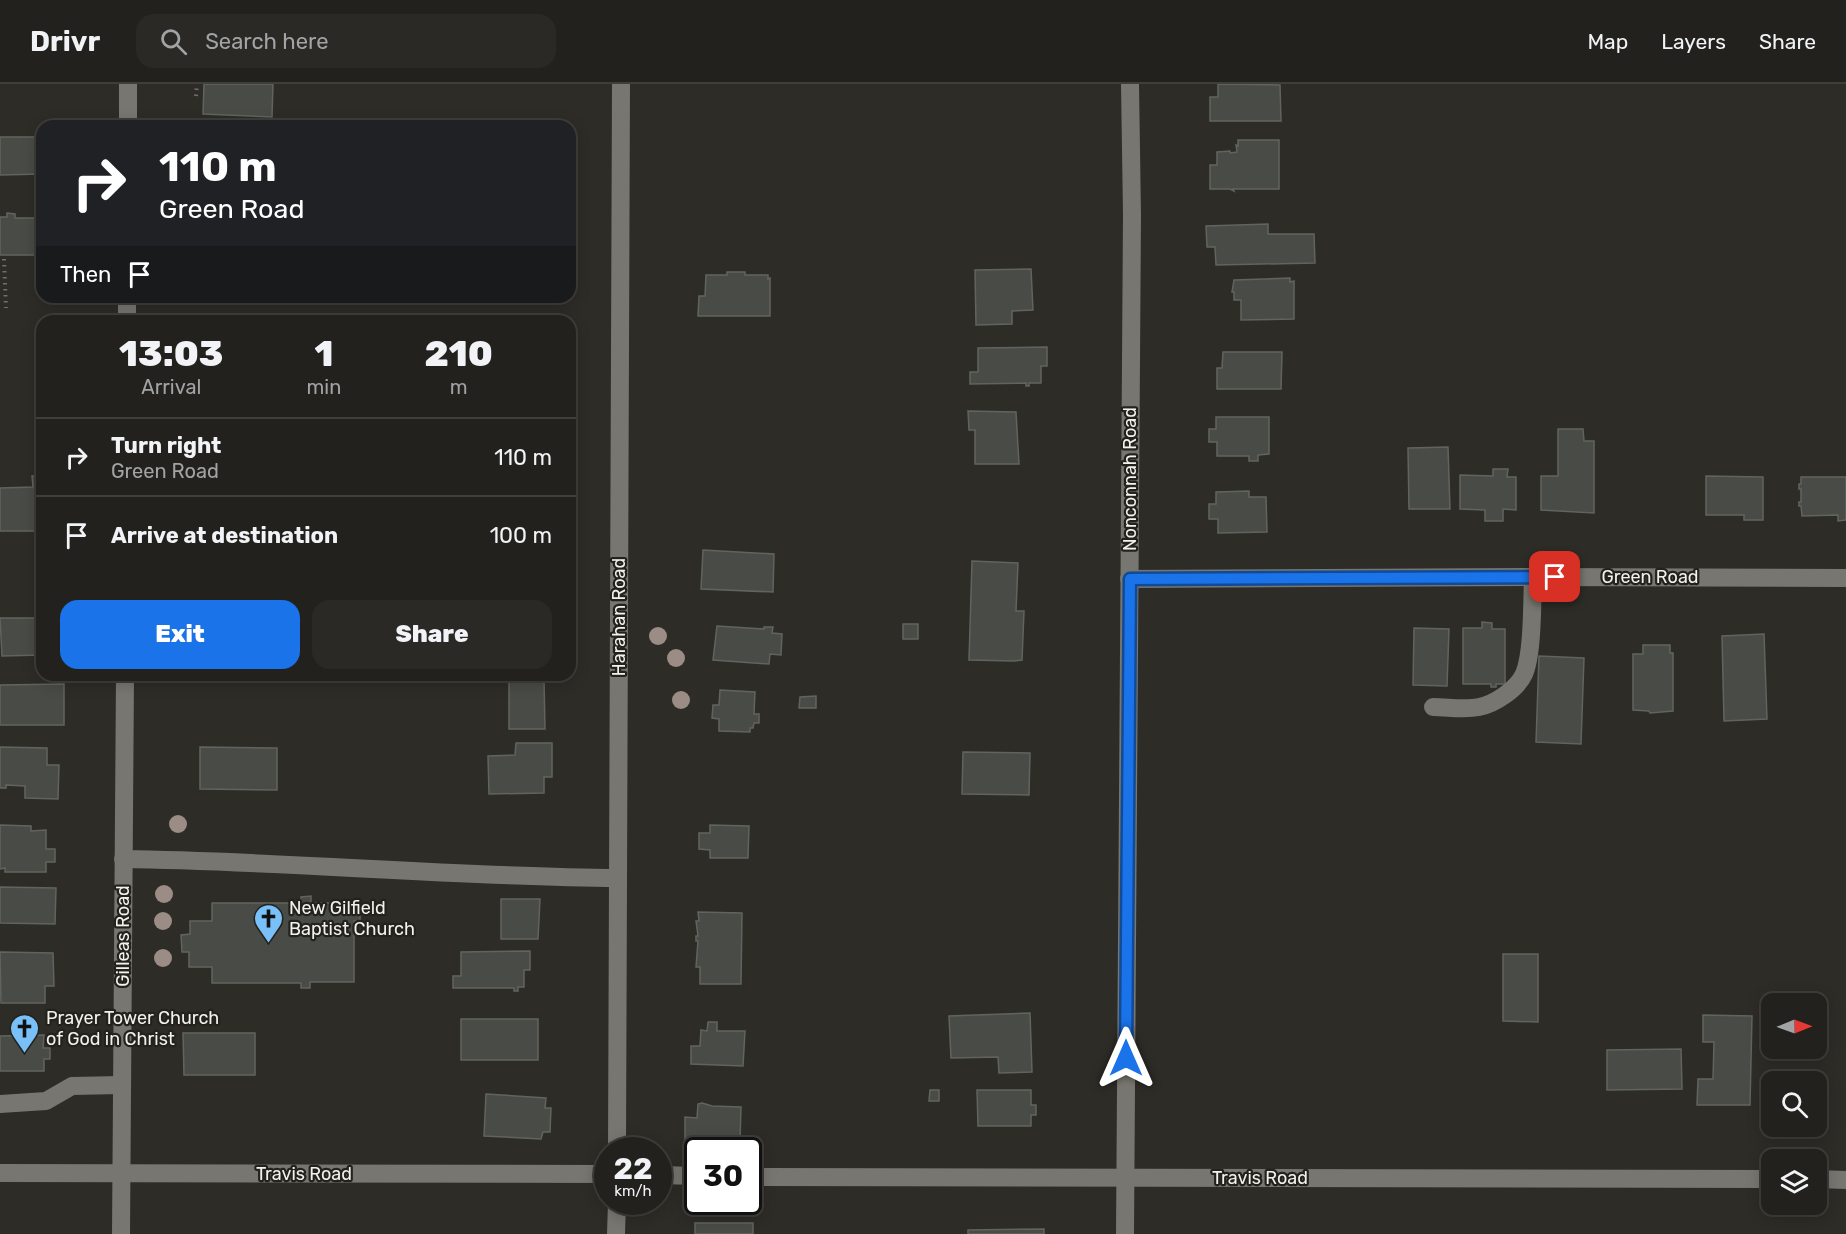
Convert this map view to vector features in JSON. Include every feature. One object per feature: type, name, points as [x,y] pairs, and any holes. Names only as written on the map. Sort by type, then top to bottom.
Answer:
[{"type":"street","points":[[128,84],[128,120]]},
{"type":"street","name":"Harahan Road","points":[[617,1137],[621,84]]},
{"type":"street","name":"Nonconnah Road","points":[[1125,1234],[1132,215],[1130,84]]},
{"type":"street","points":[[1433,707],[1480,707],[1512,689],[1524,675],[1530,646],[1533,577]]},
{"type":"street","name":"Green Road","points":[[1130,579],[1846,578]]},
{"type":"street","name":"Gilleas Road","points":[[121,1234],[125,681]]},
{"type":"street","points":[[123,859],[200,860],[540,877],[618,878]]},
{"type":"street","points":[[0,1104],[46,1101],[72,1086],[121,1085]]},
{"type":"street","name":"Travis Road","points":[[0,1173],[594,1174]]},
{"type":"street","name":"Travis Road","points":[[762,1177],[1761,1179]]},
{"type":"street","points":[[1827,1179],[1846,1180]]},
{"type":"street","points":[[616,1234],[617,1215]]},
{"type":"path","points":[[196,96],[197,84]]},
{"type":"path","points":[[4,260],[6,308]]},
{"type":"building","points":[[204,84],[273,84],[272,117],[203,114]]},
{"type":"building","points":[[1218,84],[1280,85],[1281,121],[1210,121],[1210,97],[1218,97]]},
{"type":"building","points":[[0,137],[36,137],[36,174],[0,175]]},
{"type":"building","points":[[1238,140],[1279,140],[1279,189],[1233,189],[1234,191],[1210,189],[1210,165],[1217,165],[1217,152],[1237,152]]},
{"type":"building","points":[[7,213],[15,214],[15,218],[36,218],[36,255],[0,255],[0,217],[7,217]]},
{"type":"building","points":[[1268,224],[1268,234],[1314,234],[1315,263],[1216,265],[1215,247],[1207,247],[1206,226]]},
{"type":"building","points":[[1031,269],[1033,310],[1012,311],[1012,324],[976,325],[975,270]]},
{"type":"building","points":[[727,272],[768,275],[768,279],[770,278],[770,316],[698,316],[699,296],[705,296],[706,275],[727,275]]},
{"type":"building","points":[[1290,278],[1290,282],[1294,281],[1294,319],[1241,320],[1241,300],[1234,300],[1234,292],[1232,292],[1234,280]]},
{"type":"building","points":[[1047,347],[1047,366],[1041,366],[1041,383],[1029,383],[1029,386],[1026,386],[1026,383],[970,384],[970,372],[978,372],[978,348]]},
{"type":"building","points":[[1223,352],[1282,352],[1281,389],[1217,389],[1217,368],[1222,368]]},
{"type":"building","points":[[968,411],[1016,412],[1019,464],[975,464],[975,430],[969,430]]},
{"type":"building","points":[[1216,417],[1269,417],[1269,454],[1258,455],[1258,461],[1249,461],[1249,456],[1217,456],[1217,442],[1209,442],[1209,429],[1216,429]]},
{"type":"building","points":[[1558,429],[1583,429],[1584,441],[1594,441],[1594,513],[1541,510],[1541,476],[1558,476]]},
{"type":"building","points":[[1448,447],[1450,509],[1409,509],[1408,448]]},
{"type":"building","points":[[1493,469],[1508,469],[1507,477],[1516,477],[1516,510],[1503,509],[1503,521],[1485,521],[1485,510],[1460,509],[1460,475],[1493,476]]},
{"type":"building","points":[[32,476],[36,476],[36,531],[0,531],[0,488],[33,487]]},
{"type":"building","points":[[1706,476],[1763,477],[1763,520],[1744,520],[1744,515],[1706,515]]},
{"type":"building","points":[[1801,477],[1846,477],[1846,520],[1838,521],[1838,515],[1802,516],[1801,506],[1799,506]]},
{"type":"building","points":[[1249,491],[1249,497],[1266,497],[1267,532],[1218,533],[1218,519],[1209,519],[1209,504],[1216,504],[1216,492]]},
{"type":"building","points":[[703,550],[774,554],[773,592],[701,589]]},
{"type":"building","points":[[972,561],[1018,563],[1016,611],[1024,611],[1022,660],[969,660]]},
{"type":"building","points":[[0,618],[36,618],[36,655],[2,656]]},
{"type":"building","points":[[1482,622],[1492,623],[1492,629],[1505,629],[1505,684],[1496,684],[1496,687],[1491,687],[1491,684],[1463,684],[1463,628],[1482,628]]},
{"type":"building","points":[[903,624],[918,624],[918,639],[903,639]]},
{"type":"building","points":[[717,626],[764,629],[764,627],[773,627],[772,633],[782,634],[781,655],[770,654],[769,664],[713,660]]},
{"type":"building","points":[[1414,628],[1449,629],[1447,686],[1413,685]]},
{"type":"building","points":[[1764,634],[1767,719],[1724,721],[1722,636]]},
{"type":"building","points":[[1643,645],[1670,645],[1670,653],[1673,653],[1673,711],[1650,713],[1633,710],[1633,654],[1643,654]]},
{"type":"building","points":[[1539,656],[1584,658],[1581,744],[1536,742]]},
{"type":"building","points":[[509,681],[544,681],[545,729],[509,729]]},
{"type":"building","points":[[64,684],[64,725],[0,725],[0,685]]},
{"type":"building","points":[[720,690],[755,692],[754,714],[759,714],[759,723],[754,723],[750,732],[719,731],[719,719],[712,718],[713,705],[719,705]]},
{"type":"building","points":[[816,696],[816,708],[799,708],[800,697]]},
{"type":"building","points":[[516,743],[552,743],[552,777],[544,777],[544,793],[489,794],[488,756],[515,755]]},
{"type":"building","points":[[0,747],[47,748],[47,765],[59,765],[58,799],[25,798],[25,786],[6,785],[6,788],[0,788]]},
{"type":"building","points":[[200,747],[277,748],[277,790],[200,789]]},
{"type":"building","points":[[963,752],[1030,753],[1029,795],[962,794]]},
{"type":"building","points":[[0,825],[31,826],[31,831],[46,830],[46,849],[55,849],[55,862],[46,862],[46,872],[5,872],[5,868],[0,869]]},
{"type":"building","points":[[710,825],[749,826],[748,858],[710,858],[710,850],[699,849],[699,833],[710,833]]},
{"type":"building","points":[[0,887],[56,888],[55,924],[0,923]]},
{"type":"building","name":"New Gilfield Baptist Church","points":[[311,896],[311,903],[354,903],[354,910],[360,910],[360,921],[354,921],[354,982],[310,982],[310,988],[301,988],[301,983],[212,983],[212,967],[189,967],[189,952],[182,952],[181,935],[190,934],[190,921],[212,921],[212,903],[301,903],[301,897]]},
{"type":"building","points":[[501,899],[540,899],[538,939],[501,939]]},
{"type":"building","points":[[698,912],[742,913],[741,984],[700,984],[700,967],[696,967]]},
{"type":"building","points":[[530,951],[530,970],[524,970],[524,987],[518,987],[518,991],[514,991],[514,988],[453,988],[453,976],[461,976],[461,952]]},
{"type":"building","points":[[0,952],[53,953],[54,986],[45,986],[45,1003],[1,1003]]},
{"type":"building","points":[[1503,954],[1538,954],[1538,1022],[1503,1021]]},
{"type":"building","points":[[1030,1013],[1032,1072],[999,1073],[998,1057],[951,1058],[949,1016]]},
{"type":"building","points":[[1703,1015],[1752,1016],[1750,1105],[1697,1105],[1698,1079],[1713,1079],[1714,1042],[1703,1042]]},
{"type":"building","points":[[461,1019],[538,1019],[538,1060],[461,1060]]},
{"type":"building","points":[[708,1022],[717,1022],[717,1031],[745,1031],[743,1066],[691,1064],[691,1046],[700,1046],[701,1030],[707,1031]]},
{"type":"building","points":[[183,1033],[255,1033],[255,1075],[184,1075]]},
{"type":"building","name":"Prayer Tower Church of God in Christ","points":[[44,1035],[43,1048],[50,1048],[50,1059],[44,1059],[44,1071],[0,1071],[0,1036]]},
{"type":"building","points":[[1681,1049],[1682,1089],[1607,1090],[1607,1050]]},
{"type":"building","points":[[930,1090],[939,1090],[939,1101],[929,1101]]},
{"type":"building","points":[[977,1090],[1031,1090],[1031,1105],[1036,1105],[1036,1115],[1031,1115],[1031,1126],[978,1126]]},
{"type":"building","points":[[486,1094],[546,1098],[545,1108],[551,1108],[550,1132],[543,1132],[541,1139],[484,1136]]},
{"type":"building","points":[[698,1104],[741,1107],[740,1137],[685,1137],[685,1117],[697,1118]]},
{"type":"building","points":[[695,1223],[753,1223],[753,1234],[695,1234]]},
{"type":"building","points":[[1044,1229],[1044,1234],[968,1234],[968,1230]]},
{"type":"place","name":"New Gilfield Baptist Church","points":[[268,944]]},
{"type":"place","name":"Prayer Tower Church of God in Christ","points":[[25,1054]]},
{"type":"route","points":[[1126,1058],[1130,579],[1555,577]]}]
